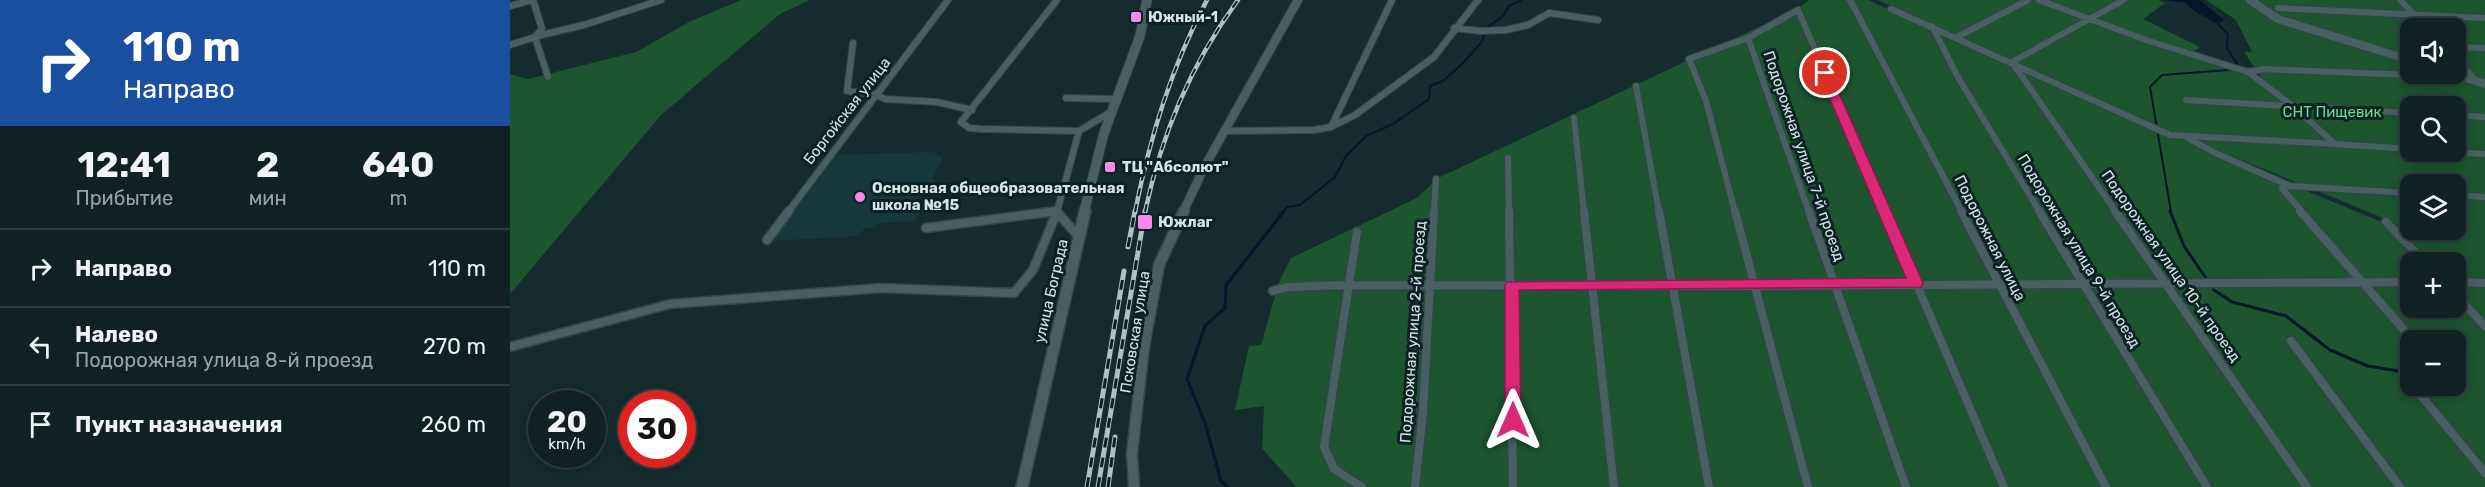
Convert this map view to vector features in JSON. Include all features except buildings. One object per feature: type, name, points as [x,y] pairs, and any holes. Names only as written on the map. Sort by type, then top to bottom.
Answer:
[{"type":"main road","name":"улица Бограда","points":[[1022,487],[1109,113],[1140,40],[1147,0]]},
{"type":"street","points":[[510,6],[532,0],[542,29],[536,36],[535,44],[547,66],[548,77]]},
{"type":"street","points":[[510,45],[536,36],[558,33],[595,23],[661,0]]},
{"type":"street","name":"Боргойская улица","points":[[767,240],[948,0]]},
{"type":"street","points":[[1057,0],[962,122],[969,128],[1079,132],[1109,113]]},
{"type":"street","name":"Псковская улица","points":[[1134,487],[1132,453],[1143,359],[1159,265],[1224,131],[1298,0]]},
{"type":"street","points":[[1331,127],[1392,0]]},
{"type":"street","points":[[1224,131],[1314,130],[1331,127],[1355,115],[1434,57],[1454,28],[1478,0]]},
{"type":"street","name":"Подорожная улица","points":[[1850,0],[2106,487]]},
{"type":"street","points":[[1957,37],[2028,0]]},
{"type":"street","points":[[2039,0],[2087,19],[2248,72],[2294,106],[2335,144]]},
{"type":"street","points":[[2012,62],[2124,0]]},
{"type":"street","points":[[2250,0],[2278,20],[2400,57]]},
{"type":"street","points":[[2400,0],[2418,18]]},
{"type":"street","points":[[2278,8],[2485,18]]},
{"type":"street","points":[[1891,9],[2170,135],[2400,148]]},
{"type":"street","points":[[1808,487],[1706,101],[1689,59],[1748,38],[1798,10],[2004,487]]},
{"type":"street","points":[[1454,28],[1495,32],[1524,27],[1541,15],[1549,13],[1598,20]]},
{"type":"street","name":"Подорожная улица 9-й проезд","points":[[1932,26],[1959,79],[2207,487]]},
{"type":"street","name":"Подорожная улица 7-й проезд","points":[[1748,38],[1906,487]]},
{"type":"street","points":[[853,43],[847,91],[877,95],[885,99],[937,102],[972,110]]},
{"type":"street","points":[[2466,47],[2485,48]]},
{"type":"street","name":"Подорожная улица 10-й проезд","points":[[2012,62],[2307,487]]},
{"type":"street","points":[[2248,72],[2264,69],[2400,74]]},
{"type":"street","points":[[2466,70],[2475,80]]},
{"type":"street","points":[[2466,78],[2485,84]]},
{"type":"street","points":[[1636,86],[1709,487]]},
{"type":"street","points":[[1066,98],[1114,99]]},
{"type":"street","points":[[2186,100],[2400,112]]},
{"type":"street","points":[[2466,116],[2485,117]]},
{"type":"street","points":[[1574,118],[1614,487]]},
{"type":"street","points":[[510,347],[670,304],[881,288],[1014,293],[1033,270],[1057,213],[1079,132]]},
{"type":"street","points":[[2185,136],[2213,152],[2290,186]]},
{"type":"street","points":[[2466,153],[2485,154]]},
{"type":"street","points":[[1508,158],[1512,285],[1513,487]]},
{"type":"street","name":"Подорожная улица 2-й проезд","points":[[1415,487],[1423,412],[1436,179]]},
{"type":"street","points":[[2400,192],[2290,186],[2282,188],[2405,330]]},
{"type":"street","points":[[2466,196],[2485,197]]},
{"type":"street","points":[[1057,213],[1079,237]]},
{"type":"street","points":[[926,228],[1057,213]]},
{"type":"street","points":[[2386,222],[2415,252]]},
{"type":"street","points":[[1357,232],[1324,447],[1334,469],[1362,487]]},
{"type":"street","points":[[1273,291],[1288,286],[1348,285],[1754,286],[1916,283],[2400,282]]},
{"type":"street","points":[[2466,282],[2485,283]]},
{"type":"street","points":[[2466,306],[2485,326]]},
{"type":"street","points":[[2291,341],[2400,487]]},
{"type":"street","points":[[2421,396],[2485,473]]},
{"type":"shaded area","points":[[2165,0],[2200,0],[2224,20],[2218,24],[2194,11],[2185,3]]},
{"type":"shaded area","name":"Основная общеобразовательная школа №15","points":[[932,152],[943,157],[932,180],[936,180],[933,186],[923,188],[914,206],[922,207],[915,221],[880,223],[873,228],[865,228],[858,236],[768,241],[833,155]]},
{"type":"green space","points":[[741,0],[810,0],[780,14],[661,115],[510,294],[510,74],[528,79],[636,52],[689,22]]},
{"type":"green space","points":[[1809,0],[1868,0],[2133,119],[2384,223],[2414,252],[2400,252],[2400,318],[2466,318],[2466,285],[2485,286],[2485,487],[1296,487],[1262,448],[1264,406],[1235,410],[1249,346],[1261,345],[1279,282],[1291,258],[1417,198],[1438,178],[1797,9]]},
{"type":"green space","name":"СНТ Пищевик","points":[[1878,0],[2159,0],[2165,3],[2143,19],[2200,47],[2188,56],[2261,77],[2244,52],[2252,52],[2236,20],[2206,0],[2485,0],[2485,282],[2466,283],[2466,252],[2422,252],[2411,240],[2466,240],[2466,174],[2400,174],[2400,229],[2393,222],[2147,121]]},
{"type":"waterway","points":[[1283,212],[1287,207],[1300,205],[1335,177],[1346,156],[1366,136],[1393,124],[1429,99],[1430,86],[1443,81],[1462,64],[1481,43],[1488,27],[1503,16],[1509,6],[1521,0]]},
{"type":"waterway","points":[[2171,212],[2150,87],[2162,75],[2229,70],[2237,64],[2227,48],[2228,34],[2218,24]]},
{"type":"waterway","points":[[1228,487],[1221,481],[1205,423],[1187,379],[1205,326],[1225,308],[1226,285],[1284,211]]},
{"type":"waterway","points":[[2170,211],[2184,246],[2214,290],[2232,302],[2286,316],[2330,350],[2368,366],[2400,371]]},
{"type":"railway","points":[[1135,212],[1163,103],[1183,51],[1207,0]]},
{"type":"railway","points":[[1145,212],[1160,155],[1180,101],[1206,50],[1238,0]]},
{"type":"railway","points":[[1128,247],[1135,211]]},
{"type":"railway","points":[[1098,487],[1145,211]]},
{"type":"railway","points":[[1087,487],[1124,271]]},
{"type":"railway","points":[[1108,487],[1115,437]]},
{"type":"place","name":"Южный-1","points":[[1136,17]]},
{"type":"place","name":"ТЦ \"Абсолют\"","points":[[1110,167]]},
{"type":"place","name":"Основная общеобразовательная школа №15","points":[[860,197]]},
{"type":"place","name":"Южлаг","points":[[1145,222]]},
{"type":"route","points":[[1513,420],[1512,285],[1754,286],[1916,283],[1825,73]]}]
